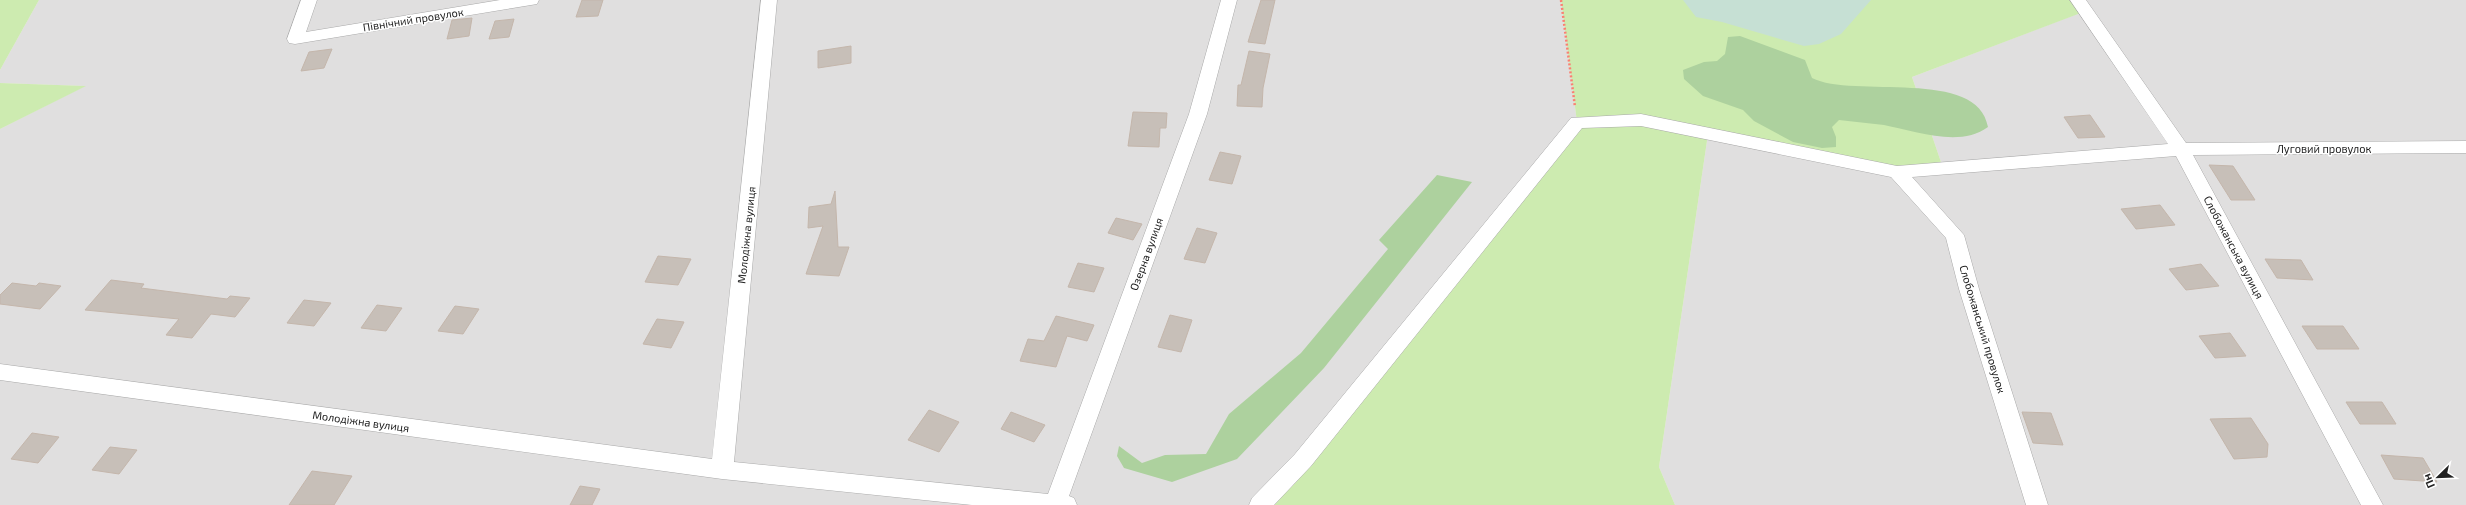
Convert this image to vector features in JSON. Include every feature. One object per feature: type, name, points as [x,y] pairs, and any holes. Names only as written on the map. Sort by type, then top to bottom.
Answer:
[{"type":"street","name":"Північний провулок","points":[[309,0],[295,39],[531,0]]},
{"type":"street","name":"Молодіжна вулиця","points":[[722,470],[770,0]]},
{"type":"street","name":"Озерна вулиця","points":[[1060,505],[1198,114],[1229,0]]},
{"type":"street","name":"Слобожанська вулиця","points":[[2078,0],[2181,149],[2372,505]]},
{"type":"street","name":"Луговий провулок","points":[[1577,122],[1641,120],[1897,172],[2181,149],[2466,147]]},
{"type":"street","points":[[1260,505],[1303,460],[1577,122]]},
{"type":"street","name":"Слобожанський провулок","points":[[1897,172],[1955,235],[1969,289],[2037,505]]},
{"type":"street","name":"Молодіжна вулиця","points":[[0,372],[722,470],[1060,505]]},
{"type":"path","points":[[1561,0],[1577,122]]},
{"type":"shaded area","points":[[39,0],[1561,0],[1577,122],[1260,505],[0,505],[0,129],[85,86],[0,83],[0,70]]},
{"type":"shaded area","points":[[2078,0],[2466,0],[2466,505],[1675,505],[1659,467],[1708,134],[1943,168],[1912,77],[2085,11]]},
{"type":"green space","points":[[0,0],[39,0],[0,70]]},
{"type":"green space","points":[[1561,0],[2078,0],[2086,11],[1912,77],[1943,168],[1897,172],[1708,134],[1659,467],[1675,505],[1260,505],[1577,122]]},
{"type":"green space","points":[[1683,0],[1871,0],[1841,34],[1819,44],[1804,46],[1722,22],[1696,17]]},
{"type":"green space","points":[[1740,36],[1805,60],[1812,78],[1831,84],[1912,88],[1939,91],[1962,97],[1979,109],[1988,127],[1977,133],[1951,137],[1923,134],[1884,125],[1839,120],[1832,127],[1836,137],[1836,147],[1822,148],[1793,142],[1754,121],[1743,110],[1703,96],[1684,79],[1683,70],[1704,62],[1717,61],[1725,54],[1728,37]]},
{"type":"green space","points":[[0,83],[86,86],[0,129]]},
{"type":"green space","points":[[1437,175],[1472,182],[1324,368],[1237,459],[1172,482],[1124,468],[1117,456],[1119,446],[1142,463],[1165,455],[1206,454],[1229,414],[1301,353],[1388,249],[1379,240]]},
{"type":"building","points":[[582,0],[603,0],[598,16],[576,17]]},
{"type":"building","points":[[1261,0],[1275,0],[1265,44],[1248,42]]},
{"type":"building","points":[[472,18],[469,36],[447,39],[452,20]]},
{"type":"building","points":[[514,19],[509,37],[489,39],[495,21]]},
{"type":"building","points":[[851,46],[851,63],[818,68],[818,51]]},
{"type":"building","points":[[332,49],[324,68],[301,71],[309,52]]},
{"type":"building","points":[[1249,51],[1270,54],[1263,88],[1262,107],[1237,106],[1238,85],[1241,85]]},
{"type":"building","points":[[1133,112],[1167,113],[1166,128],[1160,128],[1159,147],[1128,146]]},
{"type":"building","points":[[2090,115],[2105,137],[2078,138],[2064,117]]},
{"type":"building","points":[[1220,152],[1241,156],[1232,184],[1209,180]]},
{"type":"building","points":[[2209,165],[2233,166],[2255,200],[2231,200]]},
{"type":"building","points":[[835,191],[838,247],[849,247],[839,276],[806,274],[823,226],[808,228],[809,207],[831,204]]},
{"type":"building","points":[[2160,205],[2175,225],[2136,229],[2121,209]]},
{"type":"building","points":[[1116,218],[1142,224],[1133,240],[1108,233]]},
{"type":"building","points":[[1197,228],[1217,233],[1205,263],[1184,259]]},
{"type":"building","points":[[658,256],[691,259],[678,285],[645,282]]},
{"type":"building","points":[[2265,259],[2301,260],[2313,280],[2277,278]]},
{"type":"building","points":[[1078,263],[1104,268],[1094,292],[1068,287]]},
{"type":"building","points":[[2201,264],[2219,286],[2186,290],[2169,269]]},
{"type":"building","points":[[111,280],[144,284],[141,288],[227,299],[230,296],[250,298],[235,317],[211,314],[192,338],[166,335],[179,319],[85,310]]},
{"type":"building","points":[[12,283],[36,286],[39,283],[61,286],[40,309],[0,304],[0,295]]},
{"type":"building","points":[[304,300],[331,303],[314,326],[287,323]]},
{"type":"building","points":[[377,305],[402,308],[386,331],[361,328]]},
{"type":"building","points":[[455,306],[479,309],[463,334],[438,331]]},
{"type":"building","points":[[1170,315],[1192,320],[1181,352],[1158,347]]},
{"type":"building","points":[[1056,316],[1094,325],[1087,341],[1067,336],[1056,367],[1020,361],[1028,339],[1044,341]]},
{"type":"building","points":[[657,319],[684,322],[671,348],[643,344]]},
{"type":"building","points":[[2302,326],[2343,326],[2359,349],[2317,349]]},
{"type":"building","points":[[2230,333],[2246,356],[2215,358],[2199,336]]},
{"type":"building","points":[[2346,402],[2382,402],[2396,424],[2360,424]]},
{"type":"building","points":[[929,410],[959,422],[939,452],[908,440]]},
{"type":"building","points":[[1011,412],[1045,425],[1034,442],[1001,429]]},
{"type":"building","points":[[2022,412],[2051,413],[2063,445],[2033,443]]},
{"type":"building","points":[[2251,418],[2268,444],[2267,457],[2234,459],[2210,419]]},
{"type":"building","points":[[32,433],[59,437],[38,463],[11,459]]},
{"type":"building","points":[[110,447],[137,450],[119,474],[92,470]]},
{"type":"building","points":[[2381,455],[2423,458],[2437,482],[2394,479]]},
{"type":"building","points":[[312,471],[352,476],[334,505],[289,505]]},
{"type":"building","points":[[580,486],[600,489],[592,505],[570,505]]}]
